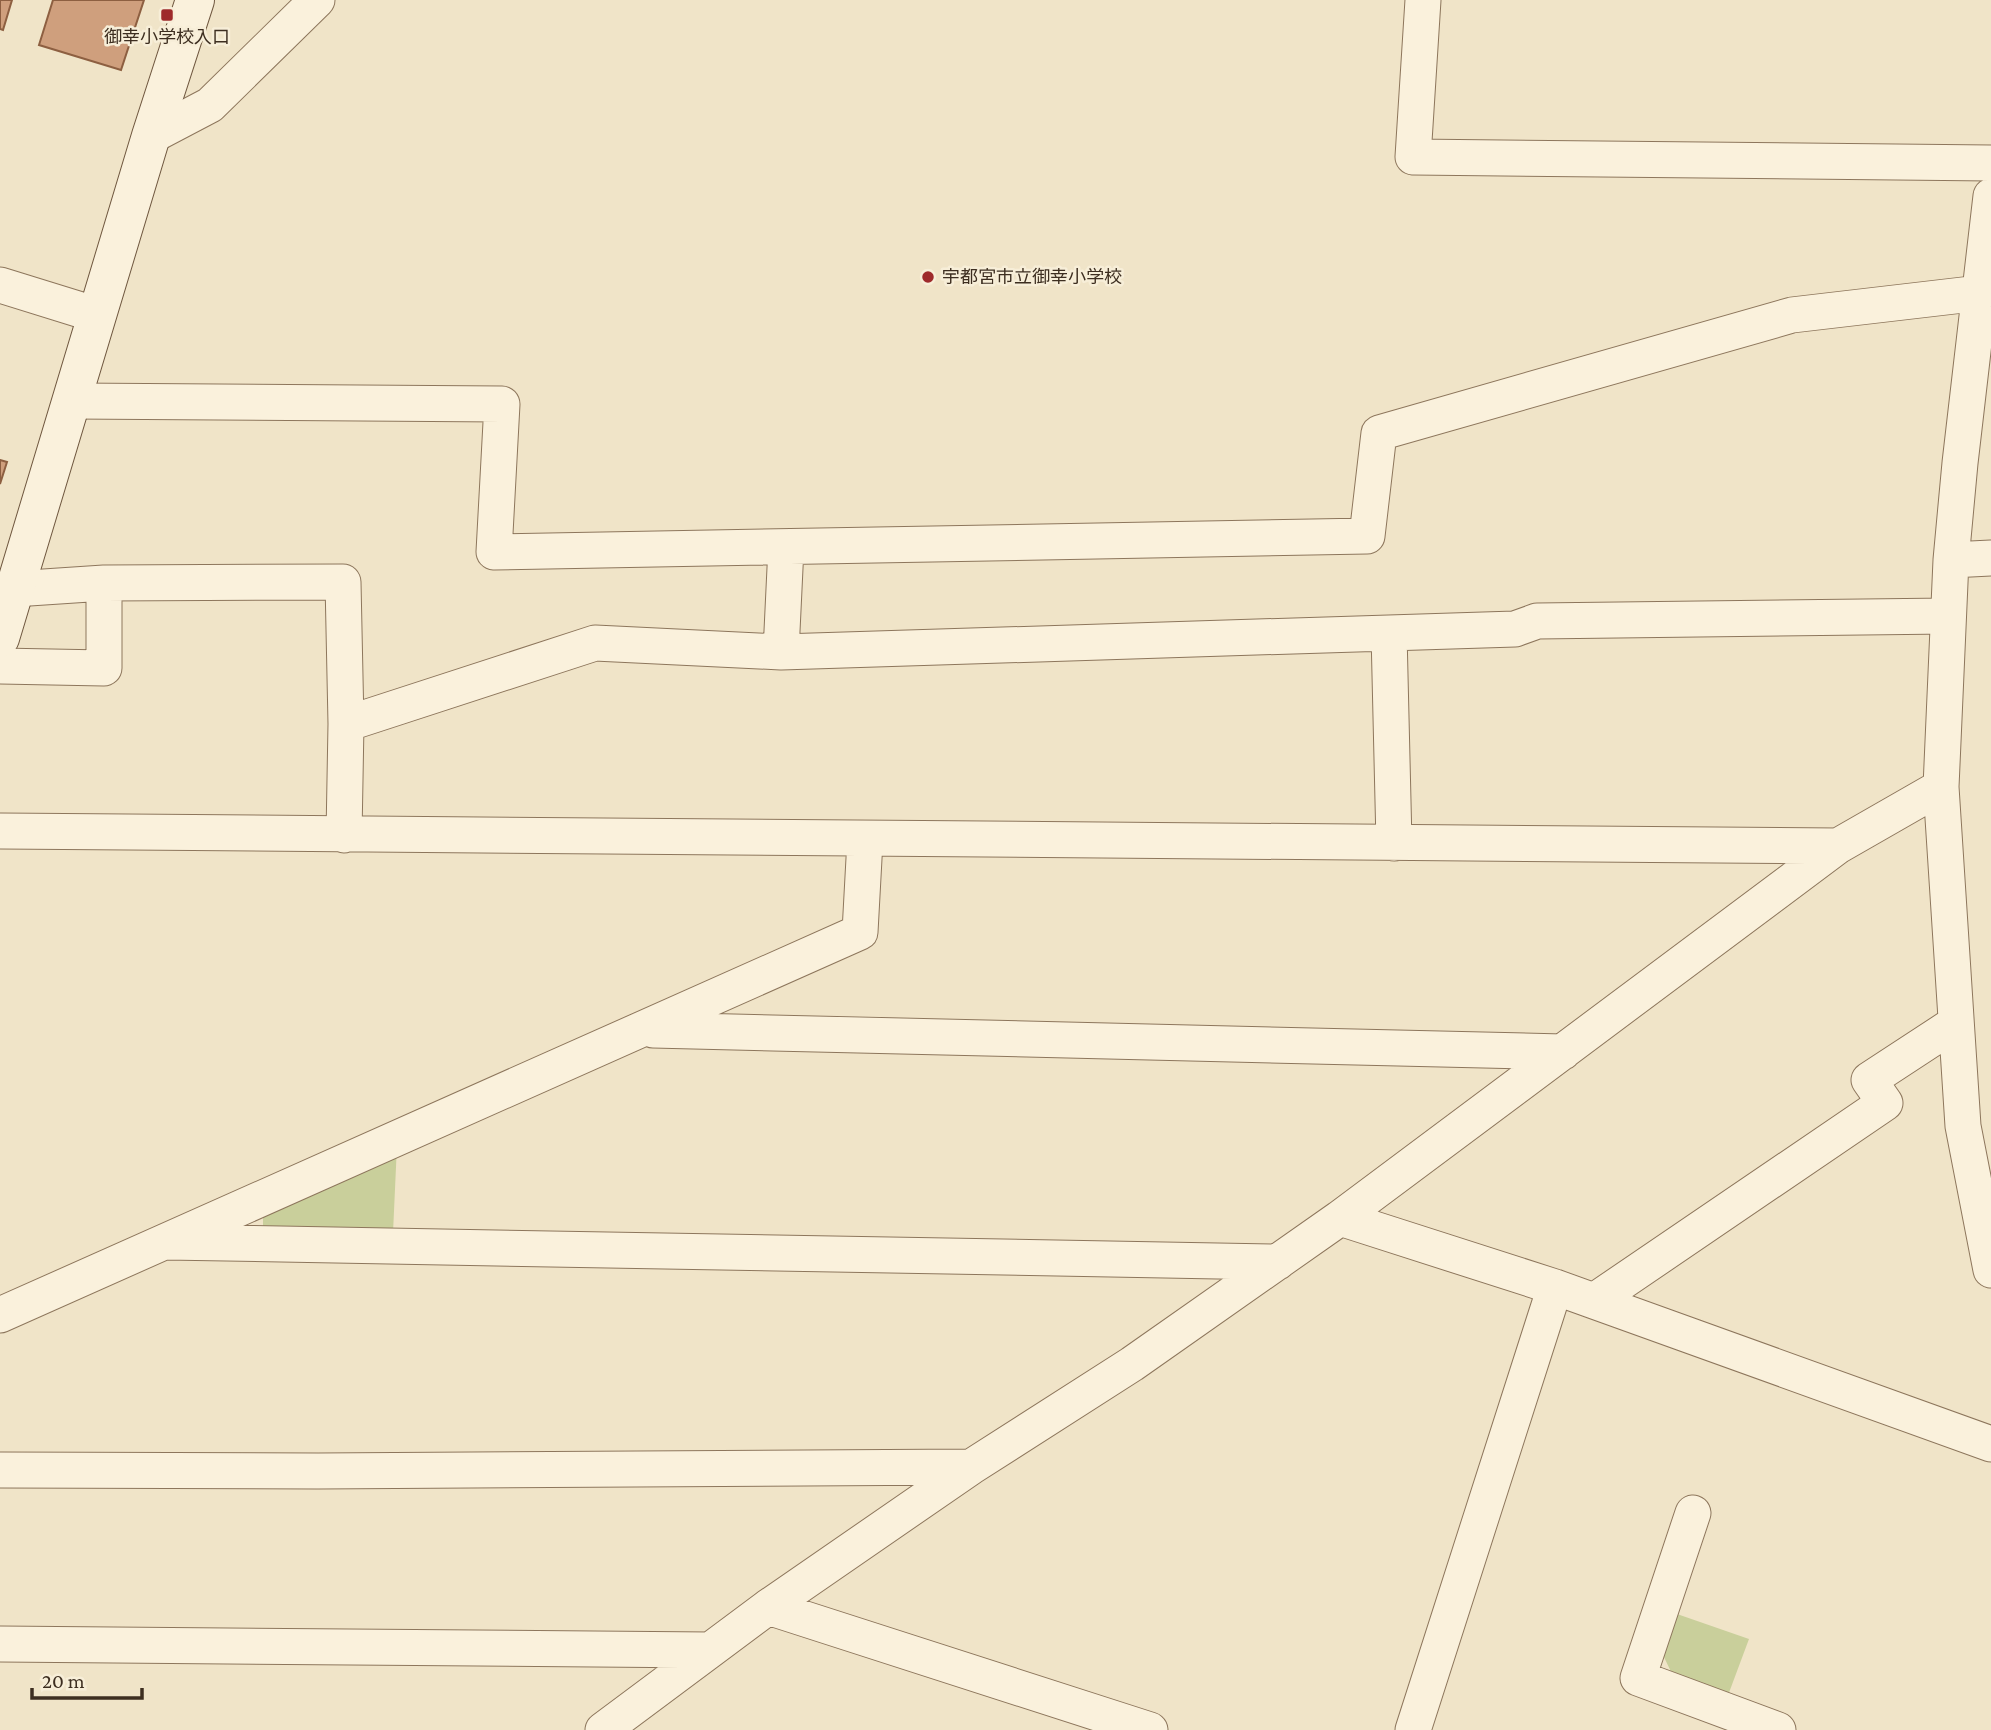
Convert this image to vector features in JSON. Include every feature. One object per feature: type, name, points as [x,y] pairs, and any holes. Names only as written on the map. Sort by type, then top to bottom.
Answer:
[{"type":"street","points":[[0,638],[151,136],[195,0]]},
{"type":"street","points":[[151,136],[209,105],[317,0]]},
{"type":"street","points":[[1423,0],[1413,157],[1991,163]]},
{"type":"street","points":[[1991,196],[1988,251],[1980,293],[1959,463],[1951,560],[1941,787],[1963,1126],[1991,1270]]},
{"type":"street","points":[[0,285],[97,314]]},
{"type":"street","points":[[72,401],[502,404],[494,552],[1367,537],[1379,433],[1792,314],[1980,293]]},
{"type":"street","points":[[781,652],[786,547]]},
{"type":"street","points":[[1951,560],[1991,558]]},
{"type":"street","points":[[14,589],[104,583],[342,582],[346,724],[344,835]]},
{"type":"street","points":[[0,666],[104,668],[104,583]]},
{"type":"street","points":[[346,724],[595,643],[781,652],[1515,629],[1537,621],[1948,616]]},
{"type":"street","points":[[1389,633],[1394,843]]},
{"type":"street","points":[[603,1730],[768,1606],[971,1467],[1132,1364],[1340,1218],[1838,846],[1941,787]]},
{"type":"street","points":[[0,831],[1838,846]]},
{"type":"street","points":[[0,1315],[860,932],[866,840]]},
{"type":"street","points":[[1594,1301],[1885,1102],[1869,1080],[1956,1023]]},
{"type":"street","points":[[642,1029],[1563,1052]]},
{"type":"street","points":[[1340,1218],[1555,1287],[1991,1444]]},
{"type":"street","points":[[166,1242],[1278,1262]]},
{"type":"street","points":[[1413,1730],[1555,1287]]},
{"type":"street","points":[[0,1470],[971,1467]]},
{"type":"street","points":[[1693,1513],[1638,1678],[1778,1730]]},
{"type":"street","points":[[768,1606],[1150,1730]]},
{"type":"street","points":[[0,1644],[710,1650]]},
{"type":"green space","points":[[397,1145],[393,1233],[263,1231],[263,1206]]},
{"type":"green space","points":[[1677,1614],[1749,1639],[1727,1698],[1674,1678],[1663,1655]]},
{"type":"building","points":[[0,0],[12,0],[3,30],[0,29]]},
{"type":"building","points":[[53,0],[144,0],[121,70],[39,45]]},
{"type":"building","points":[[0,460],[7,462],[0,484]]},
{"type":"place","name":"御幸小学校入口","points":[[167,15]]},
{"type":"place","name":"宇都宮市立御幸小学校","points":[[928,277]]}]
